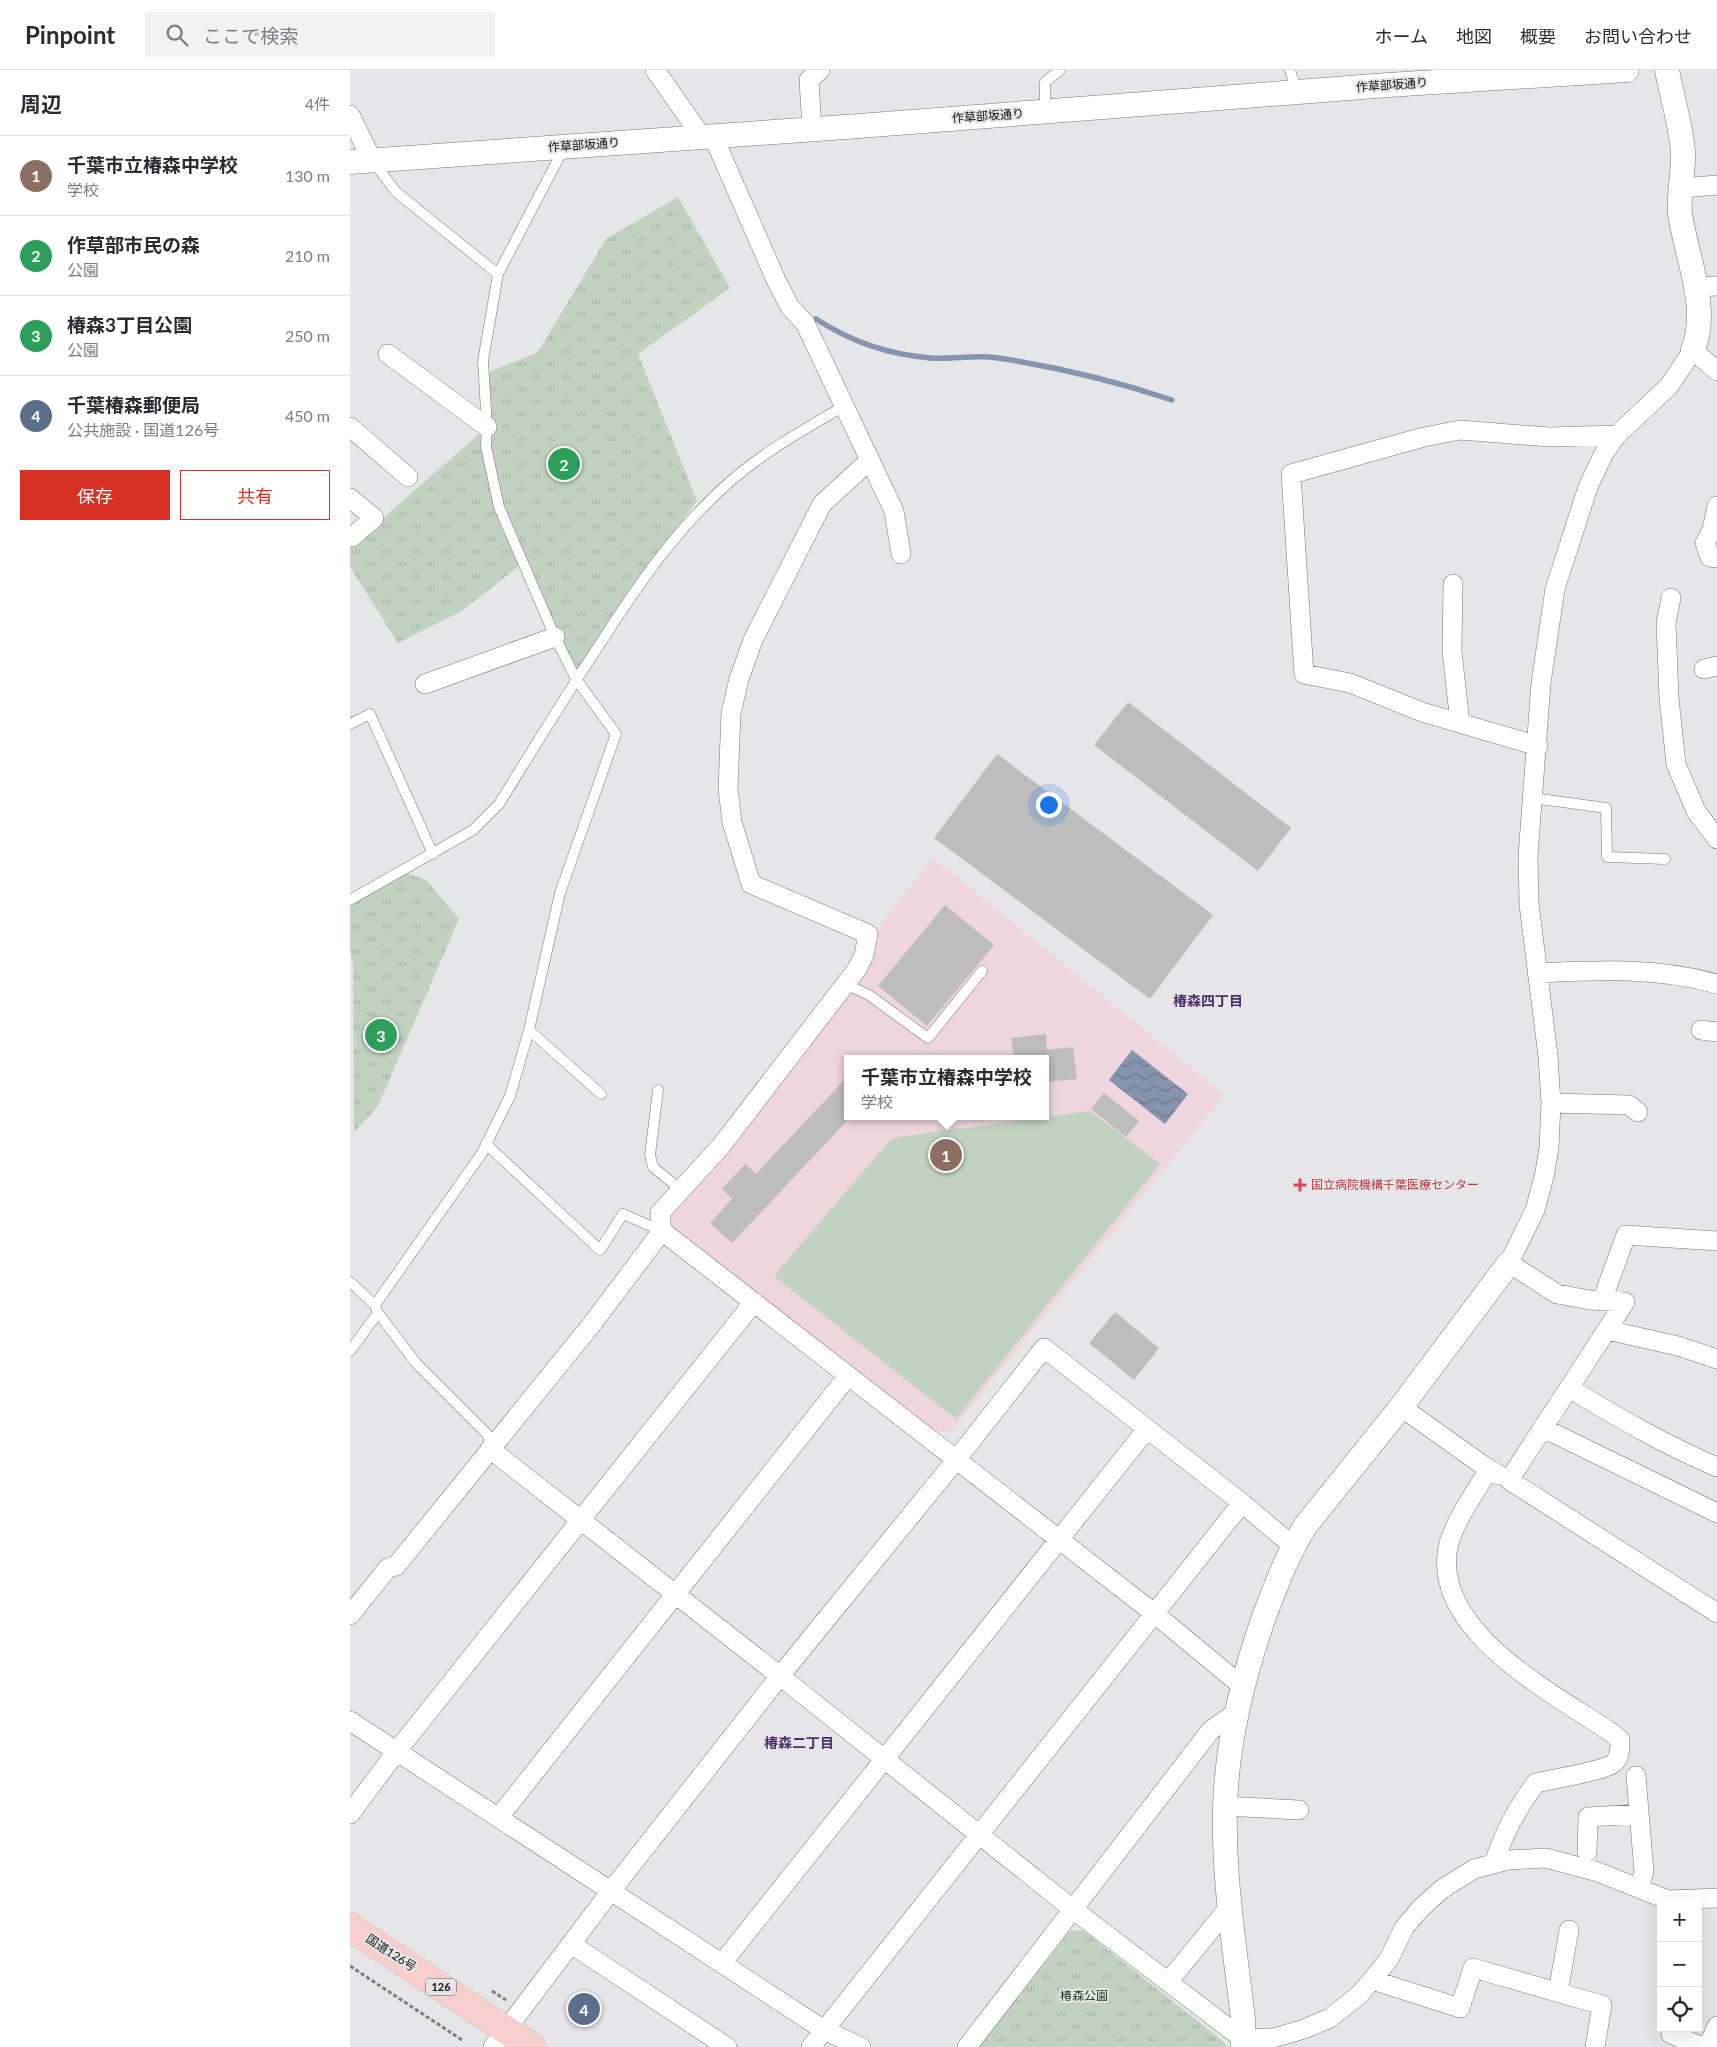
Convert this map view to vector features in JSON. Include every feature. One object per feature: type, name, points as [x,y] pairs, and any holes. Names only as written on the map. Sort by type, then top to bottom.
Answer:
[{"type":"highway","name":"国道126号","points":[[350,1926],[497,2042]]},
{"type":"highway","name":"国道126号","points":[[350,1948],[497,2042],[532,2047]]},
{"type":"street","points":[[655,70],[708,137],[790,307],[805,323],[894,511],[901,554]]},
{"type":"street","points":[[812,129],[809,80],[820,70]]},
{"type":"street","name":"作草部坂通り","points":[[361,161],[1045,112],[1293,81],[1627,70]]},
{"type":"street","points":[[1243,2043],[1243,2019],[1225,1844],[1225,1806],[1229,1759],[1242,1686],[1251,1651],[1279,1575],[1306,1524],[1401,1407],[1509,1263],[1535,1210],[1544,1178],[1549,1148],[1551,1103],[1548,1056],[1529,904],[1528,856],[1538,746],[1541,683],[1555,589],[1588,487],[1604,453],[1617,435],[1669,386],[1693,350],[1698,336],[1706,287],[1680,210],[1682,141],[1667,70]]},
{"type":"street","points":[[350,115],[361,161]]},
{"type":"street","points":[[1682,188],[1717,185]]},
{"type":"street","points":[[1693,350],[1717,371]]},
{"type":"street","points":[[388,354],[487,427]]},
{"type":"street","points":[[350,428],[408,477]]},
{"type":"street","points":[[1538,746],[1422,712],[1350,683],[1304,674],[1291,474],[1424,437],[1460,430],[1550,437],[1617,435]]},
{"type":"street","points":[[351,1610],[388,1568],[396,1566],[592,1324],[662,1231],[660,1213],[721,1146],[857,969],[864,955],[868,934],[751,884],[732,822],[728,789],[728,753],[731,713],[739,679],[754,640],[822,504],[869,461]]},
{"type":"street","points":[[350,498],[374,518],[352,537],[350,535]]},
{"type":"street","points":[[1717,506],[1712,530],[1705,543],[1710,556],[1717,558]]},
{"type":"street","points":[[1453,584],[1452,650],[1460,723]]},
{"type":"street","points":[[1671,598],[1666,623],[1668,698],[1676,764],[1696,811],[1717,838]]},
{"type":"street","points":[[425,684],[555,637]]},
{"type":"street","points":[[1537,973],[1602,970],[1644,971],[1691,976],[1717,984]]},
{"type":"street","points":[[1551,1103],[1629,1105],[1638,1112]]},
{"type":"street","points":[[662,1231],[1155,1614],[1242,1686]]},
{"type":"street","points":[[1602,1300],[1626,1235],[1717,1241]]},
{"type":"street","points":[[1509,1263],[1558,1294],[1625,1302],[1509,1480]]},
{"type":"street","points":[[350,1814],[397,1751],[754,1302]]},
{"type":"street","points":[[1607,1330],[1678,1346],[1717,1359]]},
{"type":"street","points":[[497,2042],[570,1944],[780,1676],[956,1460],[1044,1348],[1242,1503],[1293,1546]]},
{"type":"street","points":[[499,1817],[848,1376]]},
{"type":"street","points":[[1569,1388],[1651,1436],[1717,1467]]},
{"type":"street","points":[[1401,1407],[1489,1469],[1717,1613]]},
{"type":"street","points":[[1543,1428],[1717,1513]]},
{"type":"street","points":[[722,1962],[1060,1541],[1147,1429]]},
{"type":"street","points":[[490,1449],[1243,2043],[1273,2038],[1304,2029],[1330,2018],[1359,1995],[1372,1980],[1389,1959],[1404,1928],[1420,1908],[1442,1889],[1474,1869],[1508,1860],[1546,1858],[1598,1872],[1668,1900],[1717,1898]]},
{"type":"street","points":[[1489,1469],[1454,1530],[1450,1542],[1447,1555],[1448,1580],[1453,1599],[1468,1623],[1505,1661],[1620,1740],[1619,1754],[1613,1763],[1536,1783],[1519,1807],[1501,1841],[1494,1864]]},
{"type":"street","points":[[811,2047],[1242,1503]]},
{"type":"street","points":[[967,2047],[1212,1730],[1237,1712]]},
{"type":"street","points":[[350,1721],[824,2030],[861,2047]]},
{"type":"street","points":[[1636,1776],[1644,1872],[1639,1888]]},
{"type":"street","points":[[1225,1806],[1299,1810]]},
{"type":"street","points":[[1587,1852],[1588,1817],[1639,1814]]},
{"type":"street","points":[[1168,1982],[1230,1905]]},
{"type":"street","points":[[1558,1992],[1569,1930]]},
{"type":"street","points":[[570,1944],[728,2047]]},
{"type":"street","points":[[1372,1980],[1460,2008],[1473,1968],[1602,2005],[1595,2047]]},
{"type":"street","points":[[1708,2047],[1717,2026]]},
{"type":"street","points":[[1671,2034],[1703,2047]]},
{"type":"lane","points":[[1045,112],[1045,82],[1060,70]]},
{"type":"lane","points":[[350,1351],[376,1309],[476,1162],[510,1096],[529,1030],[560,892],[616,734],[576,679],[555,637],[499,507],[486,447],[487,427],[483,361],[498,274],[565,146]]},
{"type":"lane","points":[[361,161],[396,192],[498,274]]},
{"type":"lane","points":[[350,900],[473,830],[499,804],[576,679],[644,577],[709,503],[732,480],[780,444],[844,406]]},
{"type":"lane","points":[[350,724],[370,714],[433,854]]},
{"type":"lane","points":[[1533,798],[1606,808],[1607,857],[1665,859]]},
{"type":"lane","points":[[845,984],[869,995],[928,1038],[982,971]]},
{"type":"lane","points":[[529,1030],[601,1094]]},
{"type":"lane","points":[[658,1090],[650,1155],[653,1167],[681,1190]]},
{"type":"lane","points":[[486,1144],[600,1250],[623,1214],[662,1231]]},
{"type":"lane","points":[[350,1282],[376,1309],[416,1363],[488,1435],[490,1449]]},
{"type":"path","points":[[350,1966],[462,2040]]},
{"type":"shaded area","points":[[933,858],[1224,1095],[950,1432],[934,1432],[671,1226],[670,1215],[867,962],[880,926]]},
{"type":"green space","points":[[678,197],[730,288],[638,354],[697,501],[639,577],[582,667],[573,668],[527,560],[460,612],[398,643],[350,567],[350,547],[487,427],[487,373],[538,352],[606,239]]},
{"type":"green space","points":[[407,873],[426,880],[459,919],[378,1106],[354,1132],[353,964],[350,948],[350,904]]},
{"type":"green space","points":[[1090,1111],[1160,1164],[956,1419],[774,1276],[892,1138],[1024,1120],[1049,1120],[1049,1117]]},
{"type":"green space","name":"椿森公園","points":[[1083,1930],[1224,2042],[1227,2047],[978,2047],[1070,1931]]},
{"type":"water","points":[[1132,1050],[1188,1094],[1165,1124],[1109,1080]]},
{"type":"building","points":[[1128,702],[1291,828],[1258,871],[1094,745]]},
{"type":"building","points":[[997,754],[1213,915],[1150,999],[934,838]]},
{"type":"building","points":[[945,905],[994,945],[927,1026],[878,986]]},
{"type":"building","points":[[1046,1034],[1047,1050],[1073,1047],[1077,1079],[1049,1082],[1049,1055],[1013,1055],[1011,1038]]},
{"type":"building","points":[[844,1080],[844,1120],[847,1121],[732,1243],[710,1223],[732,1199],[722,1189],[745,1164],[756,1174]]},
{"type":"building","points":[[1104,1093],[1139,1121],[1126,1137],[1091,1109]]},
{"type":"building","points":[[1115,1312],[1159,1348],[1134,1380],[1089,1343]]},
{"type":"waterway","points":[[816,319],[843,334],[870,346],[885,350],[930,358],[990,357],[1020,362],[1086,375],[1172,400]]},
{"type":"place","name":"作草部市民の森","points":[[564,464]]},
{"type":"place","name":"椿森3丁目公園","points":[[381,1035]]},
{"type":"place","name":"千葉市立椿森中学校","points":[[946,1155]]},
{"type":"place","name":"国立病院機構千葉医療センター","points":[[1300,1185]]},
{"type":"place","name":"千葉椿森郵便局","points":[[584,2009]]},
{"type":"district","name":"椿森四丁目","points":[[1208,1001]]},
{"type":"district","name":"椿森二丁目","points":[[799,1743]]}]
